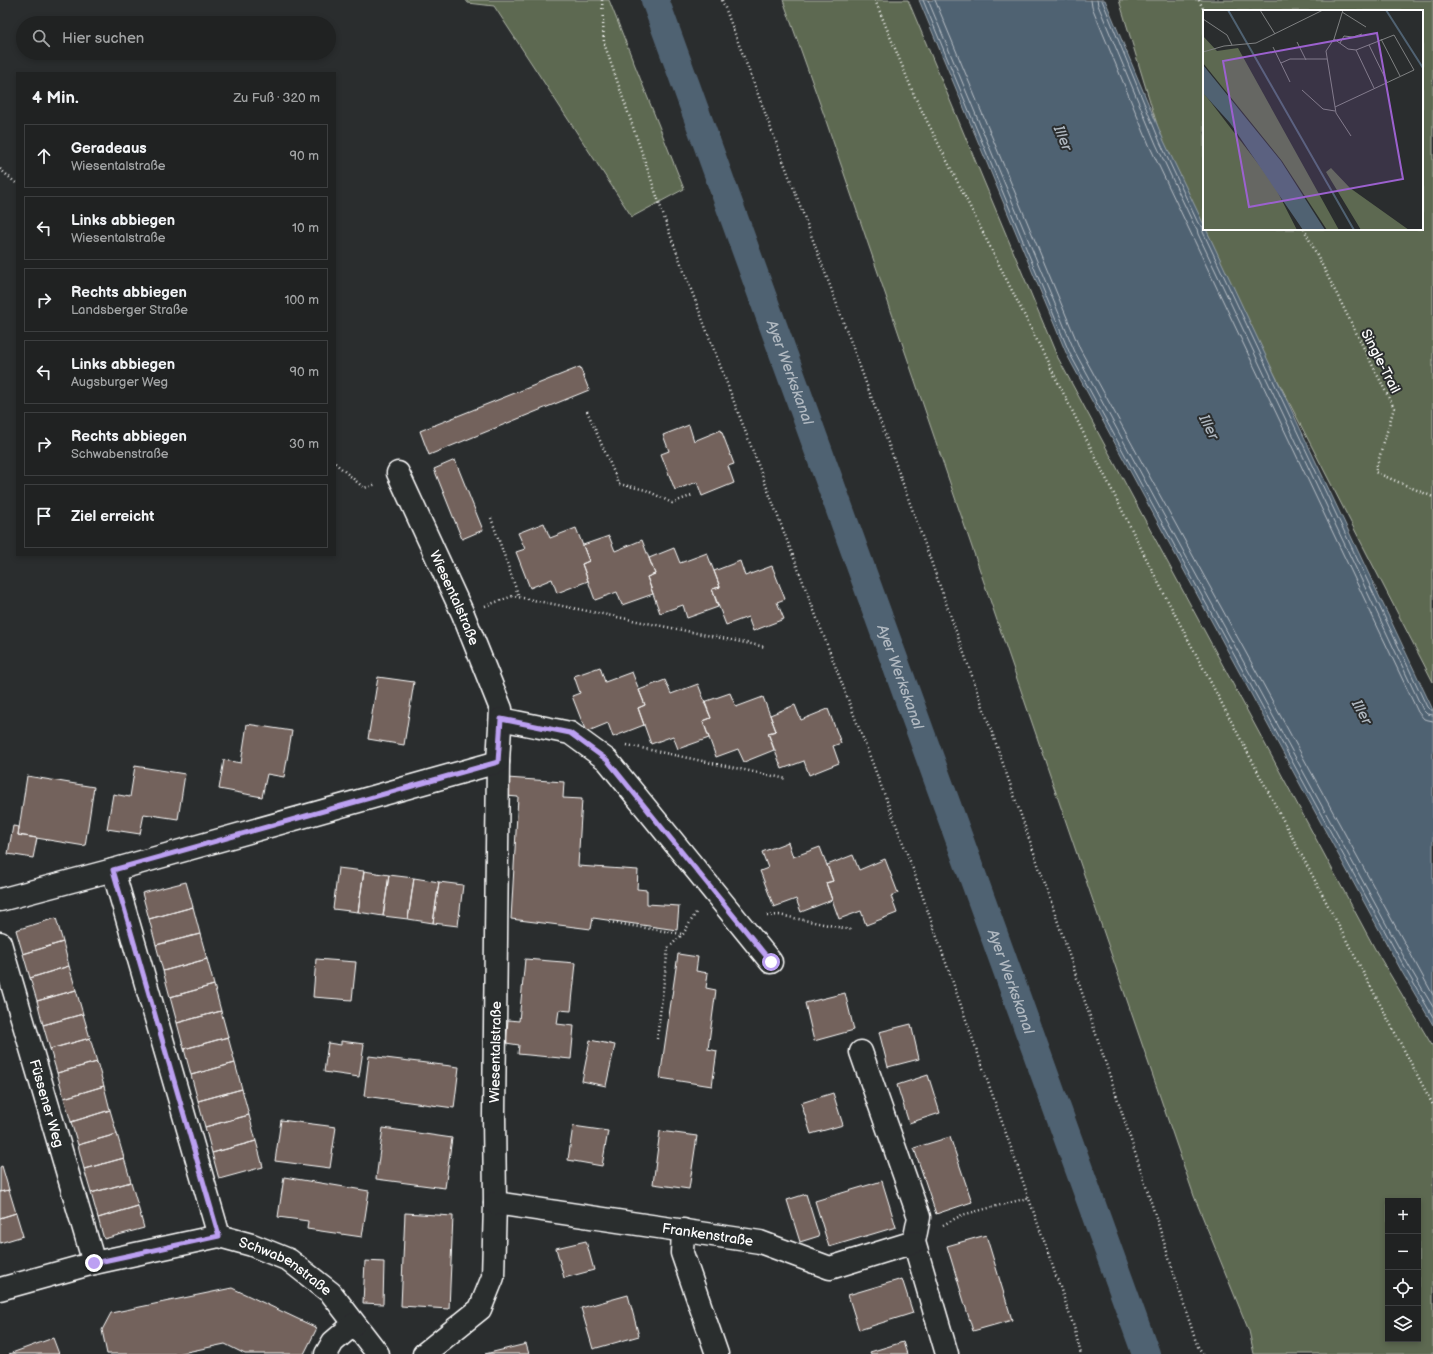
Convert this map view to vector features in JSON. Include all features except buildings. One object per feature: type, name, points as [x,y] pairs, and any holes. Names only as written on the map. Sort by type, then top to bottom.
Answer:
[{"type":"street","name":"Wiesentalstraße","points":[[399,476],[462,614],[501,709],[498,762],[494,1115],[495,1203],[493,1277],[480,1309],[424,1354]]},
{"type":"street","points":[[501,719],[570,733],[607,760],[771,962]]},
{"type":"street","points":[[0,900],[113,870],[498,762]]},
{"type":"street","points":[[113,870],[219,1236]]},
{"type":"street","name":"Füssener Weg","points":[[0,943],[94,1263]]},
{"type":"street","points":[[861,1052],[919,1217],[914,1242],[947,1354]]},
{"type":"street","name":"Frankenstraße","points":[[495,1203],[760,1242],[830,1268],[914,1242]]},
{"type":"street","points":[[683,1230],[682,1253],[717,1354]]},
{"type":"street","name":"Schwabenstraße","points":[[0,1289],[94,1263],[219,1236],[252,1245],[289,1260],[331,1293],[378,1354]]},
{"type":"street","points":[[326,1354],[334,1342],[354,1324]]},
{"type":"path","points":[[602,0],[604,43],[672,240],[913,869],[1074,1326],[1081,1354]]},
{"type":"path","points":[[722,0],[801,206],[954,624],[1079,985],[1197,1345],[1202,1354]]},
{"type":"path","points":[[875,0],[915,97],[1159,584],[1433,1105]]},
{"type":"path","points":[[1200,0],[1204,10]]},
{"type":"path","points":[[0,169],[16,183]]},
{"type":"path","name":"Single-Trail","points":[[1305,230],[1394,408],[1375,472],[1433,497]]},
{"type":"path","points":[[586,411],[619,484],[646,490],[672,503],[693,495]]},
{"type":"path","points":[[336,464],[364,488],[399,476]]},
{"type":"path","points":[[491,518],[519,597]]},
{"type":"path","points":[[462,614],[513,596],[766,647]]},
{"type":"path","points":[[624,744],[787,779]]},
{"type":"path","points":[[657,1039],[668,948],[683,934],[712,888]]},
{"type":"path","points":[[736,918],[779,915],[853,930]]},
{"type":"path","points":[[609,922],[683,934]]},
{"type":"path","points":[[914,1242],[962,1216],[1028,1198]]},
{"type":"green space","points":[[466,0],[609,0],[684,189],[632,217],[494,6],[468,3]]},
{"type":"green space","points":[[783,0],[908,0],[1057,356],[1375,949],[1433,1047],[1433,1354],[1254,1354],[1249,1331],[1194,1196],[824,115]]},
{"type":"green space","points":[[1119,0],[1433,0],[1433,682],[1173,177]]},
{"type":"water","name":"Iller","points":[[919,0],[1105,0],[1164,141],[1203,223],[1203,230],[1206,230],[1433,710],[1433,1025],[1402,972],[1067,355]]},
{"type":"waterway","name":"Ayer Werkskanal","points":[[655,0],[1146,1354]]},
{"type":"route","points":[[94,1263],[219,1236],[113,870],[498,762],[501,719],[570,733],[607,760],[771,962]]}]
